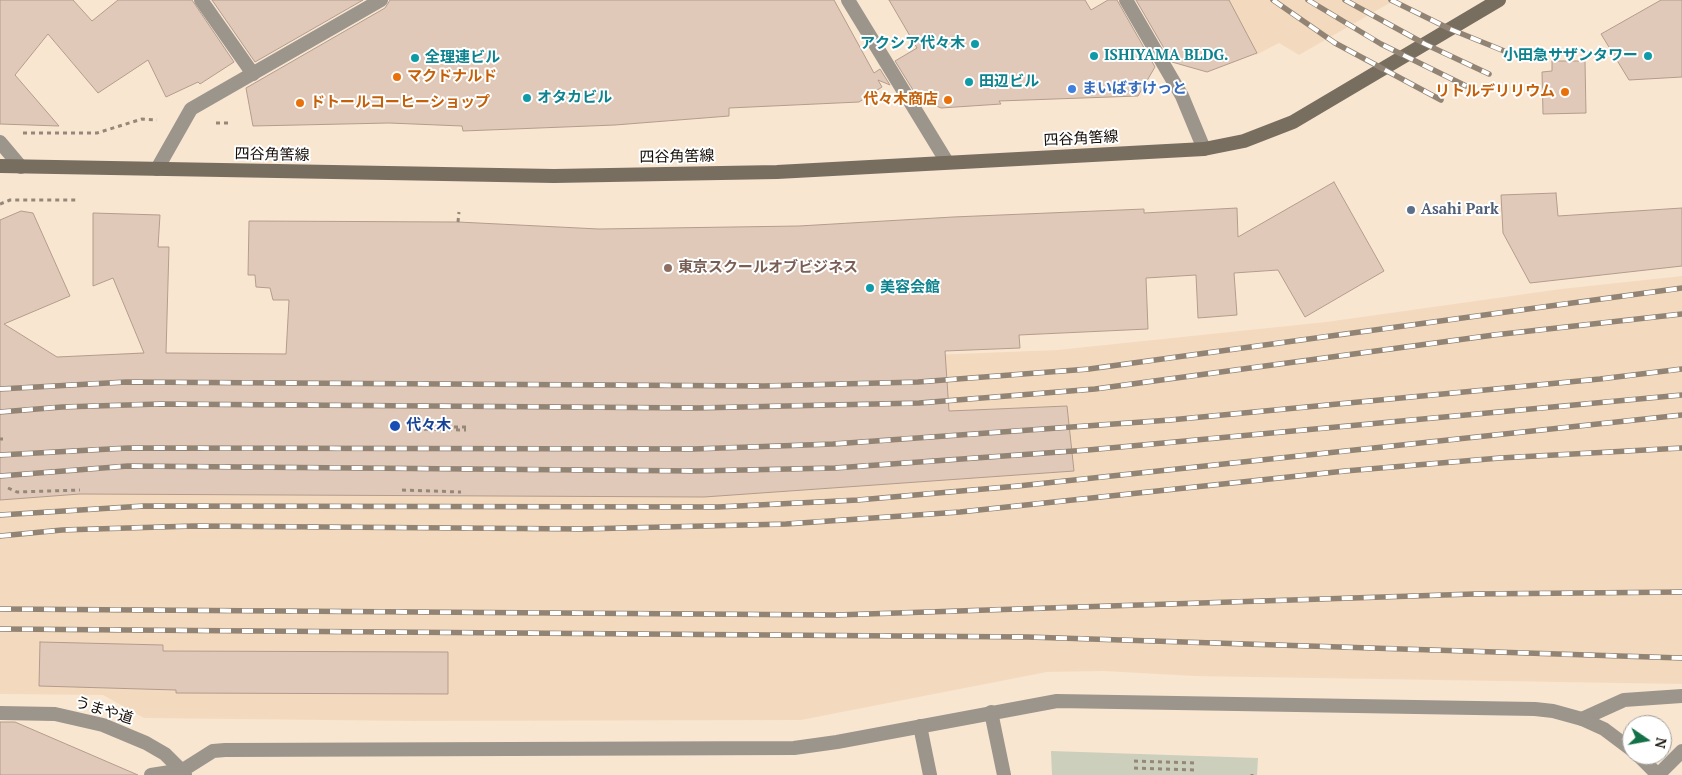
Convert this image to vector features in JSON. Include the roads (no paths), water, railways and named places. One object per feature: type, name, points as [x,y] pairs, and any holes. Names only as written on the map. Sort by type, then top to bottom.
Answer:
[{"type":"main road","name":"四谷角筈線","points":[[0,166],[554,176],[777,172],[1204,149],[1244,141],[1276,129],[1341,94],[1499,0]]},
{"type":"street","points":[[201,0],[253,74]]},
{"type":"street","points":[[848,0],[947,162]]},
{"type":"street","points":[[1126,0],[1182,96],[1204,149]]},
{"type":"street","points":[[156,169],[191,109],[375,1]]},
{"type":"street","points":[[0,142],[21,167]]},
{"type":"street","points":[[1582,720],[1624,700],[1682,696]]},
{"type":"street","points":[[151,775],[184,772],[213,751],[225,750],[794,748],[837,742],[1042,702],[1082,701],[1535,709],[1553,711],[1582,720],[1604,730],[1622,743]]},
{"type":"street","points":[[992,712],[1004,775]]},
{"type":"street","name":"うまや道","points":[[0,713],[55,714],[103,725],[146,743],[165,754],[184,772]]},
{"type":"street","points":[[920,726],[930,775]]},
{"type":"street","points":[[1648,765],[1658,775],[1682,751]]},
{"type":"railway","points":[[1273,0],[1335,43],[1441,100]]},
{"type":"railway","points":[[1308,0],[1381,44],[1466,86]]},
{"type":"railway","points":[[1345,0],[1425,44],[1489,74]]},
{"type":"railway","points":[[1391,0],[1450,29],[1519,57]]},
{"type":"railway","points":[[0,389],[126,382],[764,386],[918,382],[1089,369],[1682,288]]},
{"type":"railway","points":[[0,412],[62,407],[160,404],[697,408],[919,403],[1095,389],[1494,335],[1682,314]]},
{"type":"railway","points":[[0,455],[128,448],[694,449],[833,444],[1170,420],[1600,379],[1682,369]]},
{"type":"railway","points":[[0,476],[128,466],[696,471],[835,468],[1088,450],[1682,395]]},
{"type":"railway","points":[[0,515],[144,506],[718,507],[858,500],[1018,486],[1682,415]]},
{"type":"railway","points":[[0,536],[62,530],[194,526],[583,529],[786,524],[960,512],[1345,471],[1500,458],[1682,448]]},
{"type":"railway","points":[[0,609],[836,615],[1474,594],[1682,592]]},
{"type":"railway","points":[[0,629],[1028,637],[1682,658]]},
{"type":"place","name":"アクシア代々木","points":[[975,44]]},
{"type":"place","name":"ISHIYAMA BLDG.","points":[[1094,56]]},
{"type":"place","name":"小田急サザンタワー","points":[[1648,56]]},
{"type":"place","name":"全理連ビル","points":[[415,58]]},
{"type":"place","name":"マクドナルド","points":[[397,77]]},
{"type":"place","name":"田辺ビル","points":[[969,82]]},
{"type":"place","name":"まいばすけっと","points":[[1072,89]]},
{"type":"place","name":"リトルデリリウム","points":[[1565,92]]},
{"type":"place","name":"オタカビル","points":[[527,98]]},
{"type":"place","name":"代々木商店","points":[[948,100]]},
{"type":"place","name":"ドトールコーヒーショップ","points":[[300,103]]},
{"type":"place","name":"Asahi Park","points":[[1411,210]]},
{"type":"place","name":"東京スクールオブビジネス","points":[[668,268]]},
{"type":"place","name":"美容会館","points":[[870,288]]},
{"type":"place","name":"代々木","points":[[395,426]]}]
